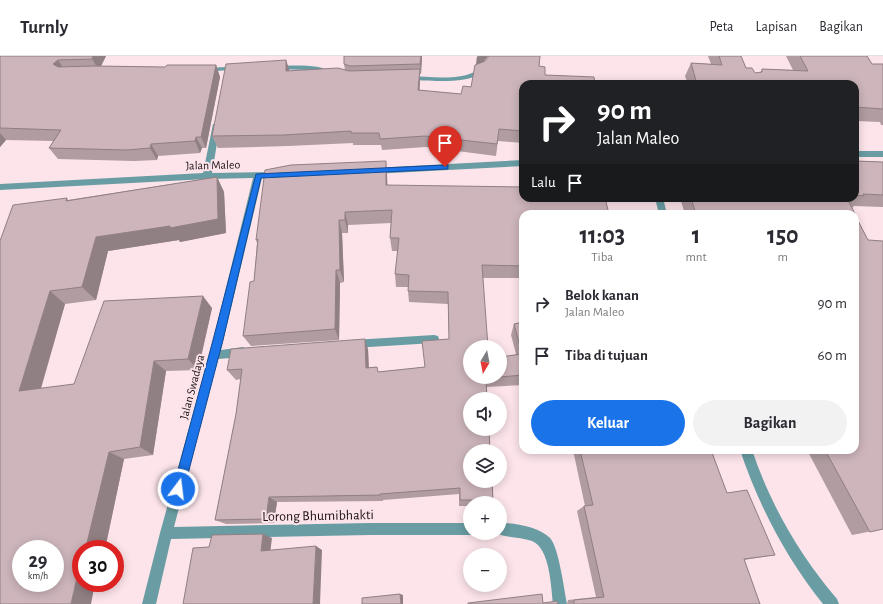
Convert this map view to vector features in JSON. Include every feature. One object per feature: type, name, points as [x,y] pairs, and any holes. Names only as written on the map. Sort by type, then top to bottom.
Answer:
[{"type":"street","points":[[399,78],[456,77],[470,75],[481,71],[493,56]]},
{"type":"street","points":[[265,68],[310,68],[321,70],[335,76]]},
{"type":"street","points":[[196,71],[229,72]]},
{"type":"street","points":[[207,176],[218,115]]},
{"type":"street","points":[[859,154],[883,154]]},
{"type":"street","points":[[367,171],[519,164]]},
{"type":"street","name":"Jalan Maleo","points":[[0,187],[207,176],[258,176],[289,174]]},
{"type":"street","name":"Jalan Swadaya","points":[[149,604],[166,533],[214,355],[258,176]]},
{"type":"street","points":[[340,345],[434,339]]},
{"type":"street","points":[[214,355],[253,352]]},
{"type":"street","points":[[748,454],[770,508],[790,547],[809,576],[832,604]]},
{"type":"street","name":"Lorong Bhumibhakti","points":[[166,533],[370,529],[463,529]]},
{"type":"street","points":[[507,529],[536,536],[546,543],[554,565],[560,604]]},
{"type":"building","points":[[0,56],[93,56],[92,59],[58,60],[53,64],[58,67],[165,67],[167,65],[216,65],[201,137],[196,137],[195,141],[151,144],[150,148],[127,150],[49,148],[61,130],[0,128]]},
{"type":"building","points":[[344,56],[421,56],[420,64],[350,66],[344,64]]},
{"type":"building","points":[[489,56],[540,56],[539,66],[545,67],[545,75],[594,77],[594,80],[519,80],[519,131],[499,129],[497,144],[425,136],[380,139],[379,133],[351,133],[351,131],[284,135],[212,136],[226,64],[286,60],[286,71],[338,68],[349,71],[420,69],[418,90],[461,94],[463,86],[471,87],[475,65],[485,61]]},
{"type":"building","points":[[719,56],[741,56],[746,68],[752,68],[755,73],[762,72],[762,69],[808,71],[800,56],[867,56],[872,64],[883,64],[883,109],[859,107],[859,80],[696,80],[691,63],[722,65]]},
{"type":"building","points":[[386,161],[386,185],[519,187],[519,202],[606,202],[608,210],[519,210],[519,266],[482,265],[487,340],[463,340],[463,384],[486,384],[487,392],[463,392],[463,436],[489,436],[490,444],[463,444],[463,488],[492,488],[493,496],[463,496],[463,500],[460,500],[460,488],[380,495],[269,497],[266,519],[215,520],[236,414],[242,369],[227,370],[231,349],[365,339],[366,368],[377,367],[378,372],[425,367],[422,341],[449,339],[448,292],[408,291],[409,275],[395,274],[399,238],[390,238],[392,210],[345,212],[345,220],[339,220],[340,270],[336,270],[335,329],[243,336],[250,282],[254,281],[258,239],[256,240],[265,170],[291,165]]},
{"type":"building","points":[[859,161],[883,162],[883,195],[863,194],[864,196],[859,195]]},
{"type":"building","points":[[217,177],[218,219],[170,228],[170,226],[96,237],[82,287],[50,291],[19,391],[74,384],[104,301],[203,296],[188,359],[154,361],[140,447],[109,452],[88,540],[72,540],[72,592],[74,592],[71,604],[0,604],[0,241],[13,205],[67,198],[66,201]]},
{"type":"building","points":[[692,202],[849,202],[853,210],[695,210]]},
{"type":"building","points":[[859,223],[868,240],[883,241],[883,529],[870,532],[827,454],[859,454]]},
{"type":"building","points":[[519,323],[519,343],[514,324]]},
{"type":"building","points":[[519,354],[519,375],[507,376],[507,356]]},
{"type":"building","points":[[581,454],[712,454],[727,493],[747,490],[775,555],[744,559],[760,604],[574,604],[574,600],[604,597],[584,506],[593,505]]},
{"type":"building","points":[[263,534],[261,551],[316,546],[313,604],[183,604],[193,548],[209,547],[212,535]]},
{"type":"building","points":[[400,594],[401,604],[362,604],[362,598]]},
{"type":"building","points":[[542,594],[543,603],[557,601],[558,604],[468,604],[468,603]]},
{"type":"route","points":[[178,489],[218,340],[258,176],[445,167]]}]
